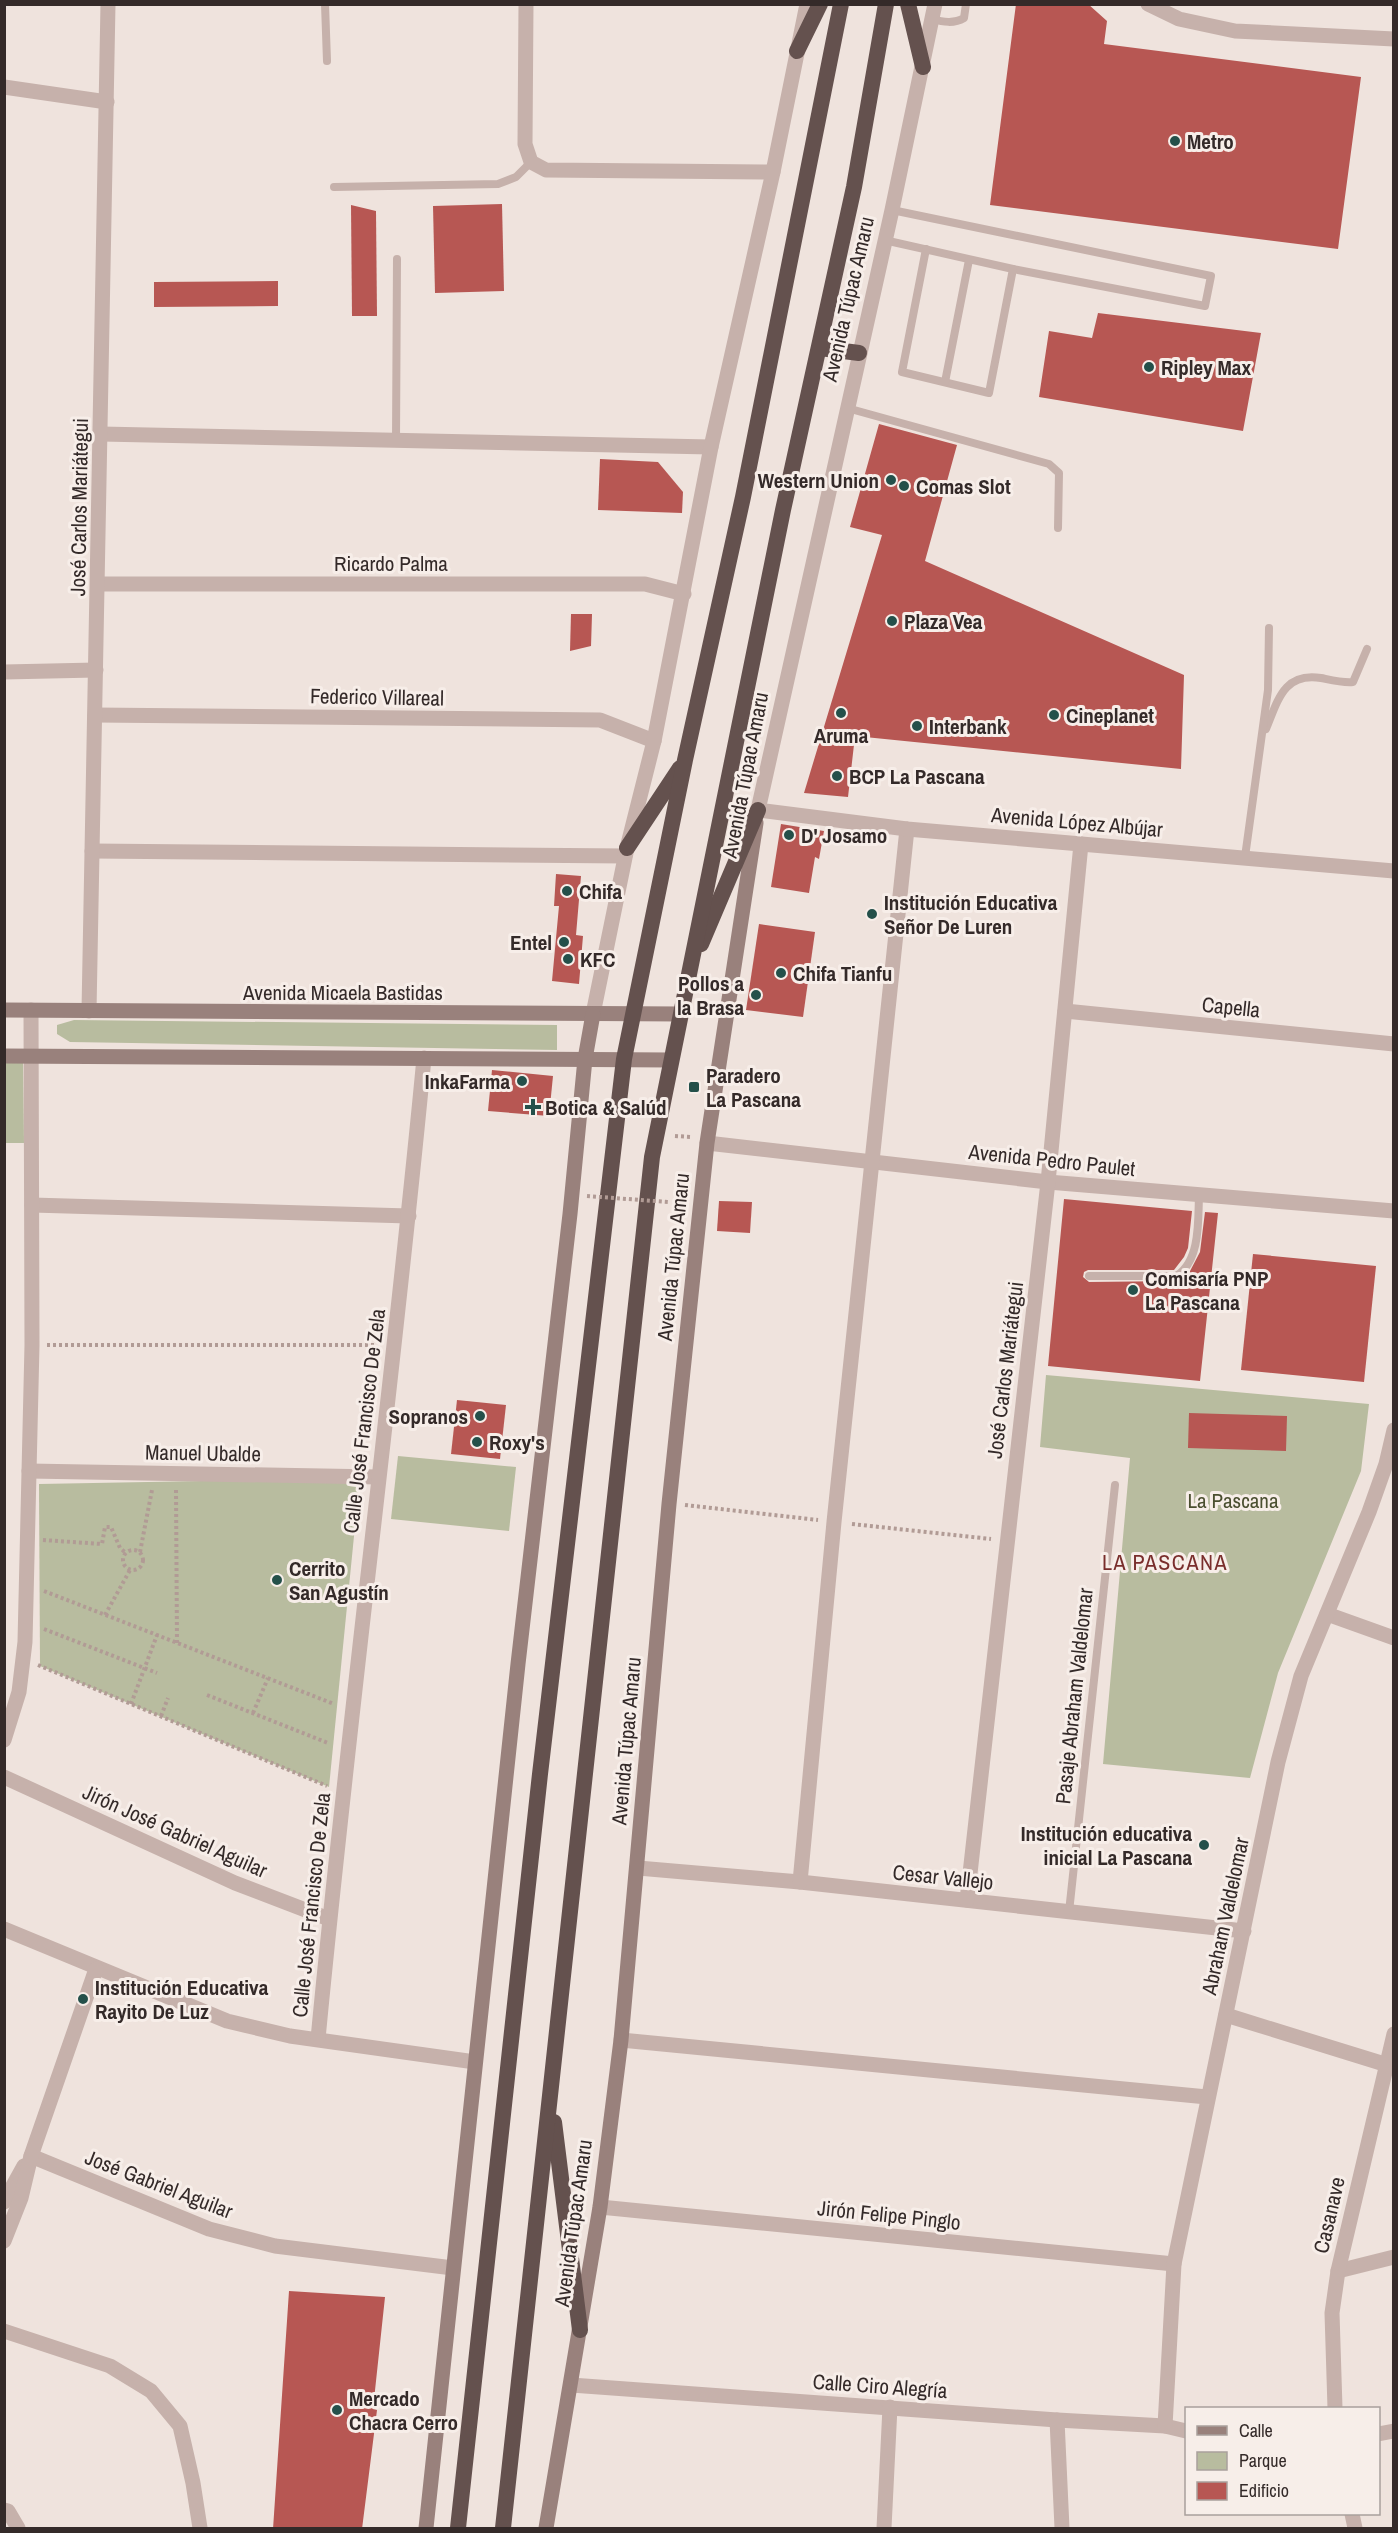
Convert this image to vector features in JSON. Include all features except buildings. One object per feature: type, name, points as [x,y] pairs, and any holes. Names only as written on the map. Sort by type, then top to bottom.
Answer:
[{"type":"highway","points":[[797,51],[820,4]]},
{"type":"highway","points":[[458,2529],[539,1786],[624,1059],[631,1014],[743,497],[841,4]]},
{"type":"highway","name":"Avenida Túpac Amaru","points":[[503,2529],[652,1157],[783,510],[854,187],[885,4]]},
{"type":"highway","points":[[908,4],[923,66]]},
{"type":"highway","points":[[820,348],[859,353]]},
{"type":"highway","points":[[626,852],[685,760]]},
{"type":"highway","points":[[687,978],[758,810]]},
{"type":"highway","points":[[551,2093],[580,2330]]},
{"type":"main road","name":"Avenida Túpac Amaru","points":[[546,2529],[600,2207],[621,2040],[669,1504],[707,1143],[758,810]]},
{"type":"main road","name":"Avenida Micaela Bastidas","points":[[4,1010],[681,1014]]},
{"type":"main road","points":[[426,2529],[585,1059],[593,1014]]},
{"type":"main road","points":[[4,1056],[671,1060]]},
{"type":"street","name":"José Carlos Mariátegui","points":[[89,1011],[108,4]]},
{"type":"street","points":[[526,4],[525,144],[531,162],[546,170],[773,172]]},
{"type":"street","points":[[593,1014],[626,852],[654,741],[711,447],[773,172],[807,4]]},
{"type":"street","points":[[1148,4],[1179,19],[1235,31],[1394,39]]},
{"type":"street","name":"Avenida Túpac Amaru","points":[[758,810],[892,210],[933,12]]},
{"type":"street","points":[[4,87],[107,102]]},
{"type":"street","points":[[101,434],[711,447]]},
{"type":"street","name":"Ricardo Palma","points":[[98,584],[645,584],[684,594]]},
{"type":"street","points":[[4,672],[96,670]]},
{"type":"street","name":"Federico Villareal","points":[[95,715],[600,720],[654,741]]},
{"type":"street","name":"Avenida López Albújar","points":[[758,810],[907,829],[1394,871]]},
{"type":"street","points":[[800,1882],[834,1522],[907,829]]},
{"type":"street","name":"José Carlos Mariátegui","points":[[968,1900],[1048,1182],[1081,844]]},
{"type":"street","points":[[92,851],[626,852]]},
{"type":"street","points":[[4,1740],[20,1692],[24,1658],[32,1345],[31,1010]]},
{"type":"street","name":"Capella","points":[[1065,1011],[1394,1044]]},
{"type":"street","name":"Calle José Francisco De Zela","points":[[318,2039],[329,1919],[409,1216],[424,1058]]},
{"type":"street","name":"Avenida Pedro Paulet","points":[[707,1143],[1048,1182],[1394,1211]]},
{"type":"street","points":[[32,1205],[409,1216]]},
{"type":"street","name":"Abraham Valdelomar","points":[[1165,2426],[1174,2265],[1278,1762],[1301,1676],[1369,1512],[1386,1464],[1394,1430]]},
{"type":"street","name":"Manuel Ubalde","points":[[29,1471],[378,1477]]},
{"type":"street","points":[[1328,1614],[1394,1638]]},
{"type":"street","name":"Jirón José Gabriel Aguilar","points":[[4,1777],[235,1883],[329,1919]]},
{"type":"street","name":"Cesar Vallejo","points":[[638,1868],[800,1882],[1244,1931]]},
{"type":"street","points":[[4,1929],[227,2021],[262,2030],[475,2062]]},
{"type":"street","points":[[4,2241],[21,2198],[31,2156],[96,1968]]},
{"type":"street","points":[[1226,2015],[1390,2066]]},
{"type":"street","name":"Casanave","points":[[1335,2407],[1332,2313],[1338,2271],[1390,2066],[1394,2034]]},
{"type":"street","points":[[621,2040],[1207,2097]]},
{"type":"street","points":[[4,2202],[31,2156]]},
{"type":"street","name":"José Gabriel Aguilar","points":[[31,2156],[208,2229],[275,2246],[453,2268]]},
{"type":"street","name":"Jirón Felipe Pinglo","points":[[600,2207],[1174,2265]]},
{"type":"street","points":[[1338,2271],[1394,2258]]},
{"type":"street","points":[[4,2331],[110,2366],[151,2391],[180,2426],[193,2483],[200,2529]]},
{"type":"street","name":"Calle Ciro Alegría","points":[[571,2385],[1165,2426],[1185,2431]]},
{"type":"street","points":[[884,2529],[890,2407]]},
{"type":"street","points":[[1057,2420],[1062,2529]]},
{"type":"street","points":[[4,2510],[8,2511],[18,2529]]},
{"type":"lane","points":[[325,4],[327,61]]},
{"type":"lane","points":[[933,12],[956,22],[964,18],[966,4]]},
{"type":"lane","points":[[334,187],[498,184],[516,177],[531,162]]},
{"type":"lane","points":[[884,240],[969,260],[1205,306],[1212,276],[892,210]]},
{"type":"lane","points":[[926,249],[902,372],[989,393],[1013,269]]},
{"type":"lane","points":[[396,440],[397,259]]},
{"type":"lane","points":[[945,382],[969,260]]},
{"type":"lane","points":[[846,408],[1049,464],[1059,474],[1058,528]]},
{"type":"lane","points":[[1245,857],[1268,690],[1269,628]]},
{"type":"lane","points":[[1261,741],[1286,686],[1306,676],[1353,682],[1367,649]]},
{"type":"lane","points":[[1089,1276],[1176,1276],[1183,1272],[1195,1243],[1199,1194]]},
{"type":"lane","name":"Pasaje Abraham Valdelomar","points":[[1069,1912],[1115,1485]]},
{"type":"path","points":[[587,1196],[668,1202]]},
{"type":"path","points":[[32,1345],[395,1345]]},
{"type":"path","points":[[140,1552],[130,1549],[122,1557],[127,1569],[136,1571],[144,1563],[140,1552],[152,1488]]},
{"type":"path","points":[[176,1488],[177,1642]]},
{"type":"path","points":[[42,1540],[102,1544],[105,1527],[111,1527],[120,1548],[126,1553]]},
{"type":"path","points":[[105,1615],[130,1570]]},
{"type":"path","points":[[43,1590],[334,1704]]},
{"type":"path","points":[[43,1628],[157,1673]]},
{"type":"path","points":[[131,1704],[157,1635]]},
{"type":"path","points":[[24,1658],[344,1793]]},
{"type":"path","points":[[253,1713],[268,1678]]},
{"type":"path","points":[[207,1695],[328,1743]]},
{"type":"path","points":[[161,1716],[168,1698]]},
{"type":"green space","points":[[74,1020],[557,1025],[557,1050],[70,1042],[57,1034],[57,1025]]},
{"type":"green space","points":[[4,1058],[23,1058],[24,1143],[5,1143]]},
{"type":"green space","name":"La Pascana","points":[[1046,1375],[1369,1404],[1361,1471],[1278,1673],[1250,1778],[1103,1764],[1130,1458],[1040,1447]]},
{"type":"green space","points":[[398,1456],[516,1467],[509,1531],[391,1519]]},
{"type":"green space","points":[[355,1478],[359,1486],[329,1787],[40,1666],[39,1484]]},
{"type":"place","name":"Metro","points":[[1175,141]]},
{"type":"place","name":"Ripley Max","points":[[1149,367]]},
{"type":"place","name":"Western Union","points":[[891,480]]},
{"type":"place","name":"Comas Slot","points":[[904,486]]},
{"type":"place","name":"Plaza Vea","points":[[892,621]]},
{"type":"place","name":"Aruma","points":[[841,713]]},
{"type":"place","name":"Cineplanet","points":[[1054,715]]},
{"type":"place","name":"Interbank","points":[[917,726]]},
{"type":"place","name":"BCP La Pascana","points":[[837,776]]},
{"type":"place","name":"D' Josamo","points":[[789,835]]},
{"type":"place","name":"Chifa","points":[[567,891]]},
{"type":"place","name":"Institución Educativa Señor De Luren","points":[[872,914]]},
{"type":"place","name":"Entel","points":[[564,942]]},
{"type":"place","name":"KFC","points":[[568,959]]},
{"type":"place","name":"Chifa Tianfu","points":[[781,973]]},
{"type":"place","name":"Pollos a la Brasa","points":[[756,995]]},
{"type":"place","name":"InkaFarma","points":[[522,1081]]},
{"type":"place","name":"Paradero La Pascana","points":[[694,1087]]},
{"type":"place","name":"Botica & Salúd","points":[[533,1107]]},
{"type":"place","name":"Comisaría PNP La Pascana","points":[[1133,1290]]},
{"type":"place","name":"Sopranos","points":[[480,1416]]},
{"type":"place","name":"Roxy's","points":[[477,1442]]},
{"type":"place","name":"Cerrito San Agustín","points":[[277,1580]]},
{"type":"place","name":"Institución educativa inicial La Pascana","points":[[1204,1845]]},
{"type":"place","name":"Institución Educativa Rayito De Luz","points":[[83,1999]]},
{"type":"place","name":"Mercado Chacra Cerro","points":[[337,2410]]},
{"type":"district","name":"LA PASCANA","points":[[1165,1562]]}]
